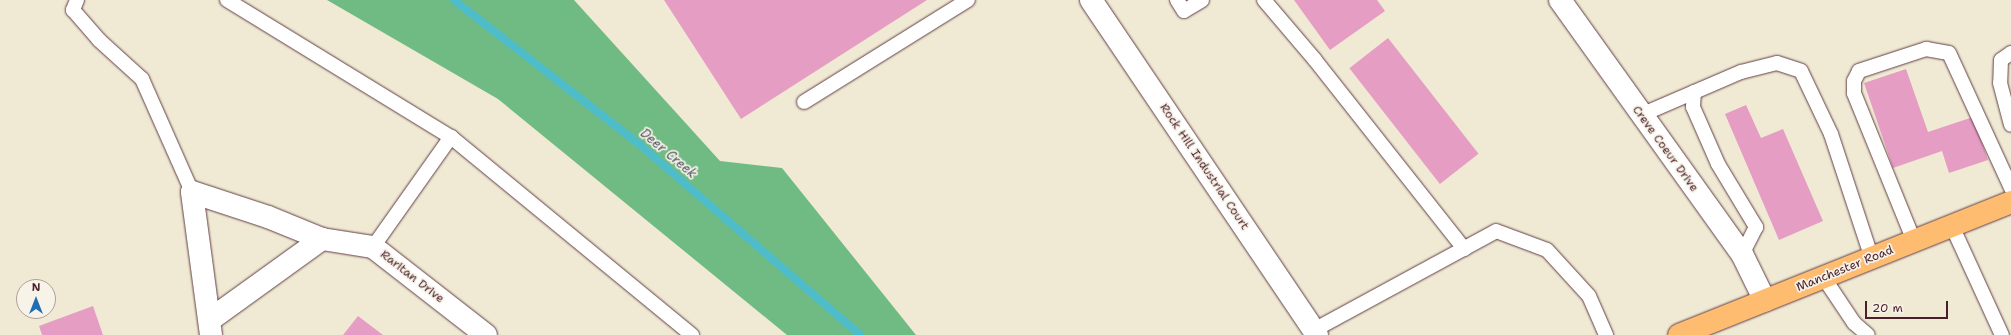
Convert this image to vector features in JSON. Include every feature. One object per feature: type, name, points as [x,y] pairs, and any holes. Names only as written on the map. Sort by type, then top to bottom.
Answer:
[{"type":"main road","name":"Manchester Road","points":[[1679,335],[1872,259],[2011,202]]},
{"type":"street","name":"Rock Hill Industrial Court","points":[[1091,0],[1316,333]]},
{"type":"street","name":"Creve Coeur Drive","points":[[1560,0],[1742,254],[1765,301]]},
{"type":"street","name":"Raritan Drive","points":[[192,192],[268,217],[322,239],[374,247],[486,335]]},
{"type":"street","points":[[192,192],[211,327]]},
{"type":"street","points":[[211,327],[322,239]]},
{"type":"lane","points":[[77,0],[73,10],[99,40],[142,79],[192,192]]},
{"type":"lane","points":[[227,0],[451,137],[692,335]]},
{"type":"lane","points":[[804,102],[968,0]]},
{"type":"lane","points":[[1177,0],[1184,10],[1202,0]]},
{"type":"lane","points":[[1264,0],[1315,60],[1464,249]]},
{"type":"lane","points":[[1914,241],[1854,93],[1854,81],[1859,72],[1926,49],[1949,52],[2011,188]]},
{"type":"lane","points":[[2011,53],[2001,60],[2000,83],[2011,125]]},
{"type":"lane","points":[[1641,115],[1741,72],[1777,63],[1800,71],[1831,134],[1872,259]]},
{"type":"lane","points":[[1694,92],[1693,107],[1718,164],[1756,227],[1742,254]]},
{"type":"lane","points":[[374,247],[451,137]]},
{"type":"lane","points":[[1952,226],[2002,335]]},
{"type":"lane","points":[[1316,333],[1496,231],[1547,250],[1588,296],[1606,335]]},
{"type":"lane","points":[[1824,278],[1854,323],[1868,335]]},
{"type":"green space","points":[[327,0],[574,0],[720,161],[782,168],[916,335],[787,335],[498,99]]},
{"type":"building","points":[[664,0],[927,0],[741,119]]},
{"type":"building","points":[[1294,0],[1377,0],[1385,11],[1330,50]]},
{"type":"building","points":[[1388,38],[1479,154],[1440,184],[1349,68]]},
{"type":"building","points":[[1906,69],[1928,132],[1973,117],[1988,160],[1949,173],[1942,151],[1893,168],[1864,83]]},
{"type":"building","points":[[1746,105],[1761,138],[1783,129],[1823,221],[1779,240],[1725,114]]},
{"type":"building","points":[[93,306],[103,335],[42,335],[39,326]]},
{"type":"building","points":[[358,316],[383,335],[343,335]]},
{"type":"waterway","name":"Deer Creek","points":[[454,0],[639,144],[860,335]]}]
